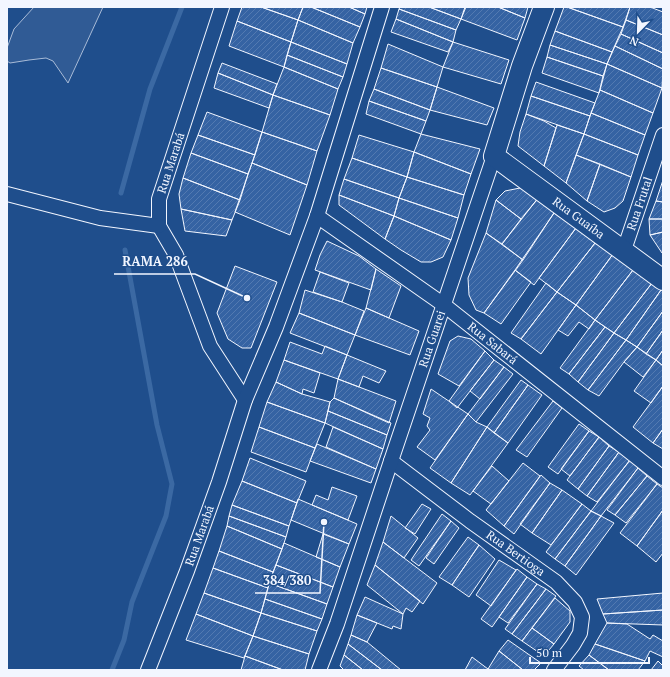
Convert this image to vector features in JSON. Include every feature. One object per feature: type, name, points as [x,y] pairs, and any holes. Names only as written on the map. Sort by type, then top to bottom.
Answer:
[{"type":"street","name":"Rua Marabá","points":[[159,226],[159,199],[222,7]]},
{"type":"street","name":"Rua Marabá","points":[[148,670],[187,571],[219,482],[245,400],[276,327],[317,216],[382,7]]},
{"type":"street","name":"Rua Guarei","points":[[320,670],[337,624],[494,156],[522,66],[544,7]]},
{"type":"street","name":"Rua Frutal","points":[[624,250],[663,135]]},
{"type":"street","name":"Rua Guaíba","points":[[494,156],[663,280]]},
{"type":"street","points":[[7,194],[100,218],[159,226],[176,255],[210,346],[245,400]]},
{"type":"street","name":"Rua Sabará","points":[[317,216],[444,305],[663,478]]},
{"type":"street","name":"Rua Bertioga","points":[[391,461],[470,521],[556,582],[575,602],[582,617],[580,633],[554,670]]},
{"type":"shaded area","points":[[34,7],[103,7],[68,83],[53,61],[46,58],[10,63],[7,61],[7,48],[14,29]]},
{"type":"building","points":[[242,7],[261,7],[298,20],[291,42],[237,21]]},
{"type":"building","points":[[261,7],[303,7],[298,20]]},
{"type":"building","points":[[303,7],[311,7],[360,27],[353,43],[298,20]]},
{"type":"building","points":[[311,7],[349,7],[365,14],[360,27]]},
{"type":"building","points":[[349,7],[367,7],[365,14]]},
{"type":"building","points":[[400,7],[429,7],[461,19],[456,30],[399,9]]},
{"type":"building","points":[[429,7],[466,7],[461,19]]},
{"type":"building","points":[[465,7],[498,7],[525,18],[517,40],[461,19]]},
{"type":"building","points":[[498,7],[528,7],[525,18]]},
{"type":"building","points":[[564,7],[623,27],[612,52],[555,31]]},
{"type":"building","points":[[567,7],[630,7],[623,27]]},
{"type":"building","points":[[630,7],[650,7],[663,12],[663,35],[626,20]]},
{"type":"building","points":[[399,9],[456,30],[453,42],[396,19]]},
{"type":"building","points":[[396,19],[453,42],[448,52],[391,32]]},
{"type":"building","points":[[298,20],[353,43],[347,64],[291,42]]},
{"type":"building","points":[[626,20],[663,35],[663,53],[621,34]]},
{"type":"building","points":[[237,21],[291,42],[284,67],[229,46]]},
{"type":"building","points":[[555,31],[612,52],[607,64],[550,45]]},
{"type":"building","points":[[621,34],[663,53],[663,69],[615,46]]},
{"type":"building","points":[[291,42],[347,64],[343,77],[287,55]]},
{"type":"building","points":[[453,42],[509,60],[501,84],[443,67]]},
{"type":"building","points":[[388,44],[443,67],[437,87],[381,68]]},
{"type":"building","points":[[550,45],[607,64],[603,76],[547,57]]},
{"type":"building","points":[[615,46],[663,69],[662,88],[607,64]]},
{"type":"building","points":[[287,55],[343,77],[338,89],[284,67]]},
{"type":"building","points":[[547,57],[603,76],[599,93],[542,73]]},
{"type":"building","points":[[222,63],[277,84],[273,95],[218,73]]},
{"type":"building","points":[[607,64],[662,88],[653,113],[600,90]]},
{"type":"building","points":[[284,67],[338,89],[330,115],[273,95]]},
{"type":"building","points":[[381,68],[437,87],[430,110],[374,89]]},
{"type":"building","points":[[218,73],[273,95],[269,108],[214,88]]},
{"type":"building","points":[[536,82],[595,103],[590,116],[531,96]]},
{"type":"building","points":[[437,87],[494,108],[487,125],[430,110]]},
{"type":"building","points":[[374,89],[430,110],[426,121],[369,101]]},
{"type":"building","points":[[600,90],[653,113],[645,135],[591,113]]},
{"type":"building","points":[[273,95],[330,115],[317,151],[262,132]]},
{"type":"building","points":[[531,96],[590,116],[584,134],[526,114]]},
{"type":"building","points":[[369,101],[426,121],[421,134],[366,114]]},
{"type":"building","points":[[207,112],[262,132],[255,155],[198,135]]},
{"type":"building","points":[[591,113],[645,135],[638,155],[584,134]]},
{"type":"building","points":[[526,114],[544,121],[556,128],[544,166],[518,146],[520,132]]},
{"type":"building","points":[[557,125],[584,134],[566,183],[544,166]]},
{"type":"building","points":[[262,132],[317,151],[307,185],[252,163]]},
{"type":"building","points":[[421,134],[480,149],[471,174],[414,152]]},
{"type":"building","points":[[584,134],[638,155],[631,177],[576,155]]},
{"type":"building","points":[[198,135],[255,155],[248,174],[191,153]]},
{"type":"building","points":[[359,135],[414,152],[407,177],[352,158]]},
{"type":"building","points":[[414,152],[471,174],[464,195],[407,177]]},
{"type":"building","points":[[191,153],[248,174],[240,200],[183,178]]},
{"type":"building","points":[[576,155],[600,164],[587,201],[566,183]]},
{"type":"building","points":[[352,158],[407,177],[399,198],[344,179]]},
{"type":"building","points":[[252,163],[307,185],[290,235],[235,212]]},
{"type":"building","points":[[600,164],[631,177],[623,201],[615,208],[604,212],[587,201]]},
{"type":"building","points":[[407,177],[464,195],[458,218],[399,198]]},
{"type":"building","points":[[183,178],[240,200],[232,220],[181,209],[179,194]]},
{"type":"building","points":[[344,179],[399,198],[394,216],[339,195]]},
{"type":"building","points":[[663,180],[663,202],[656,201]]},
{"type":"building","points":[[520,188],[539,197],[521,219],[496,200],[505,191]]},
{"type":"building","points":[[339,195],[394,216],[385,239],[339,205]]},
{"type":"building","points":[[539,197],[554,213],[523,260],[502,244]]},
{"type":"building","points":[[399,198],[458,218],[451,240],[394,216]]},
{"type":"building","points":[[496,200],[521,219],[502,244],[486,233]]},
{"type":"building","points":[[656,201],[663,202],[663,219],[649,219]]},
{"type":"building","points":[[181,209],[232,220],[226,236],[185,231]]},
{"type":"building","points":[[554,213],[576,228],[534,285],[515,270]]},
{"type":"building","points":[[394,216],[451,240],[443,257],[431,262],[421,262],[385,239]]},
{"type":"building","points":[[649,219],[663,219],[663,232],[650,235]]},
{"type":"building","points":[[576,228],[595,243],[557,292],[539,278]]},
{"type":"building","points":[[663,232],[663,252],[662,253],[650,235]]},
{"type":"building","points":[[486,233],[523,260],[484,313],[476,310],[469,295],[468,278]]},
{"type":"building","points":[[327,241],[359,256],[376,269],[371,290],[315,270]]},
{"type":"building","points":[[595,243],[613,254],[576,305],[557,292]]},
{"type":"building","points":[[613,254],[633,270],[595,320],[576,305]]},
{"type":"building","points":[[235,266],[277,282],[251,348],[242,348],[228,339],[217,313]]},
{"type":"building","points":[[376,269],[401,286],[389,318],[366,308]]},
{"type":"building","points":[[515,270],[531,282],[501,324],[484,313]]},
{"type":"building","points":[[633,270],[652,283],[614,333],[595,320]]},
{"type":"building","points":[[320,272],[349,283],[342,302],[313,292]]},
{"type":"building","points":[[546,283],[557,292],[521,339],[511,333]]},
{"type":"building","points":[[652,283],[661,290],[626,340],[614,333]]},
{"type":"building","points":[[305,290],[364,311],[355,335],[299,313]]},
{"type":"building","points":[[661,290],[663,291],[663,311],[637,347],[626,340]]},
{"type":"building","points":[[557,292],[576,305],[541,354],[521,339]]},
{"type":"building","points":[[576,305],[595,320],[589,329],[579,322],[568,336],[558,330]]},
{"type":"building","points":[[366,308],[419,331],[410,355],[355,335]]},
{"type":"building","points":[[663,311],[663,330],[646,354],[637,347]]},
{"type":"building","points":[[299,313],[355,335],[347,355],[290,333]]},
{"type":"building","points":[[595,320],[605,327],[569,374],[560,368]]},
{"type":"building","points":[[605,327],[614,333],[578,382],[569,374]]},
{"type":"building","points":[[663,330],[663,350],[656,360],[646,354]]},
{"type":"building","points":[[614,333],[626,340],[588,390],[578,382]]},
{"type":"building","points":[[458,336],[471,339],[485,351],[459,386],[438,374],[450,341]]},
{"type":"building","points":[[626,340],[637,347],[599,396],[588,390]]},
{"type":"building","points":[[290,342],[322,354],[325,346],[347,355],[338,379],[284,360]]},
{"type":"building","points":[[637,347],[656,360],[643,377],[624,362]]},
{"type":"building","points":[[663,350],[663,366],[656,360]]},
{"type":"building","points":[[485,351],[494,360],[457,408],[449,401]]},
{"type":"building","points":[[347,355],[386,371],[379,383],[363,376],[359,387],[338,379]]},
{"type":"building","points":[[284,360],[320,373],[314,393],[303,389],[302,394],[276,382]]},
{"type":"building","points":[[494,360],[504,367],[480,399],[470,391]]},
{"type":"building","points":[[656,360],[663,366],[663,386],[651,403],[634,391]]},
{"type":"building","points":[[504,367],[513,374],[476,422],[468,414]]},
{"type":"building","points":[[338,379],[396,401],[389,423],[334,398]]},
{"type":"building","points":[[521,380],[528,385],[494,433],[487,427]]},
{"type":"building","points":[[276,382],[302,394],[330,402],[325,423],[267,402]]},
{"type":"building","points":[[528,385],[542,395],[508,443],[494,433]]},
{"type":"building","points":[[663,386],[663,429],[653,443],[633,427]]},
{"type":"building","points":[[431,389],[468,414],[435,460],[417,447],[430,430],[427,426],[430,418],[423,414]]},
{"type":"building","points":[[334,398],[391,423],[387,435],[328,411],[330,402]]},
{"type":"building","points":[[553,401],[562,408],[527,457],[516,450]]},
{"type":"building","points":[[267,402],[325,423],[315,448],[259,427]]},
{"type":"building","points":[[328,411],[387,435],[383,449],[325,423]]},
{"type":"building","points":[[468,414],[476,422],[487,427],[451,483],[430,468]]},
{"type":"building","points":[[579,424],[589,431],[558,474],[548,467]]},
{"type":"building","points":[[259,427],[315,448],[306,472],[251,452]]},
{"type":"building","points":[[333,427],[383,449],[376,469],[326,447]]},
{"type":"building","points":[[487,427],[508,443],[470,495],[451,483]]},
{"type":"building","points":[[663,429],[663,449],[653,443]]},
{"type":"building","points":[[589,431],[599,437],[570,476],[561,469]]},
{"type":"building","points":[[599,437],[609,446],[578,489],[567,480]]},
{"type":"building","points":[[317,444],[376,469],[371,483],[310,461]]},
{"type":"building","points":[[609,446],[619,452],[587,496],[578,489]]},
{"type":"building","points":[[619,452],[630,460],[597,502],[587,496]]},
{"type":"building","points":[[250,458],[306,481],[297,503],[242,481]]},
{"type":"building","points":[[630,460],[638,468],[601,516],[591,511]]},
{"type":"building","points":[[523,463],[540,476],[504,526],[486,510]]},
{"type":"building","points":[[492,466],[509,481],[491,504],[473,491]]},
{"type":"building","points":[[638,468],[647,476],[615,515],[607,510]]},
{"type":"building","points":[[541,475],[550,483],[514,534],[504,526]]},
{"type":"building","points":[[647,476],[657,484],[626,523],[615,515]]},
{"type":"building","points":[[242,481],[297,503],[289,526],[232,505]]},
{"type":"building","points":[[550,483],[562,490],[532,533],[520,524]]},
{"type":"building","points":[[657,484],[663,488],[663,510],[637,546],[620,533]]},
{"type":"building","points":[[332,487],[357,496],[348,520],[312,505],[316,495],[328,500]]},
{"type":"building","points":[[562,490],[582,504],[551,545],[532,533]]},
{"type":"building","points":[[298,499],[357,524],[349,544],[291,520]]},
{"type":"building","points":[[422,504],[431,509],[415,534],[405,528]]},
{"type":"building","points":[[582,504],[591,511],[555,559],[546,552]]},
{"type":"building","points":[[232,505],[289,526],[286,537],[229,516]]},
{"type":"building","points":[[663,510],[663,553],[656,562],[637,546]]},
{"type":"building","points":[[591,511],[601,516],[565,566],[555,559]]},
{"type":"building","points":[[442,514],[451,521],[419,566],[411,560]]},
{"type":"building","points":[[229,516],[286,537],[282,549],[227,526]]},
{"type":"building","points":[[391,516],[418,538],[404,558],[383,542]]},
{"type":"building","points":[[601,516],[614,523],[576,575],[565,566]]},
{"type":"building","points":[[451,521],[459,528],[434,564],[426,558]]},
{"type":"building","points":[[227,526],[282,549],[273,572],[219,551]]},
{"type":"building","points":[[323,534],[349,544],[340,567],[316,557]]},
{"type":"building","points":[[468,537],[479,545],[452,585],[439,577]]},
{"type":"building","points":[[383,542],[437,583],[423,604],[375,565]]},
{"type":"building","points":[[284,543],[340,567],[333,587],[276,565]]},
{"type":"building","points":[[479,545],[495,559],[469,597],[452,585]]},
{"type":"building","points":[[219,551],[273,572],[268,588],[213,568]]},
{"type":"building","points":[[499,560],[516,570],[491,606],[476,595]]},
{"type":"building","points":[[276,565],[333,587],[327,604],[269,583]]},
{"type":"building","points":[[375,565],[420,601],[412,612],[406,608],[403,614],[367,585]]},
{"type":"building","points":[[213,568],[268,588],[261,613],[204,593]]},
{"type":"building","points":[[517,569],[527,577],[492,627],[481,619]]},
{"type":"building","points":[[527,577],[537,584],[508,623],[499,617]]},
{"type":"building","points":[[269,583],[327,604],[322,619],[265,599]]},
{"type":"building","points":[[537,584],[546,589],[512,634],[505,629]]},
{"type":"building","points":[[546,589],[556,596],[522,641],[512,634]]},
{"type":"building","points":[[204,593],[261,613],[253,636],[196,614]]},
{"type":"building","points":[[663,593],[663,610],[603,614],[597,599]]},
{"type":"building","points":[[365,597],[403,614],[401,629],[393,626],[392,629],[357,615]]},
{"type":"building","points":[[555,598],[570,611],[570,622],[554,644],[532,628]]},
{"type":"building","points":[[265,599],[322,619],[317,631],[261,613]]},
{"type":"building","points":[[663,610],[663,625],[607,623],[603,614]]},
{"type":"building","points":[[261,613],[317,631],[309,654],[253,636]]},
{"type":"building","points":[[196,614],[253,636],[244,658],[186,640]]},
{"type":"building","points":[[357,615],[377,623],[367,642],[351,635]]},
{"type":"building","points":[[607,623],[627,624],[650,639],[653,635],[663,641],[663,657],[650,651],[645,661],[595,644]]},
{"type":"building","points":[[532,628],[554,644],[544,656],[522,641]]},
{"type":"building","points":[[351,635],[367,642],[401,670],[382,670],[348,644]]},
{"type":"building","points":[[253,636],[309,654],[305,670],[283,670],[245,656]]},
{"type":"building","points":[[508,640],[541,663],[534,670],[523,670],[499,651]]},
{"type":"building","points":[[348,644],[382,670],[363,670],[344,655]]},
{"type":"building","points":[[595,644],[645,661],[638,670],[609,670],[589,655]]},
{"type":"building","points":[[499,651],[523,670],[488,669]]},
{"type":"building","points":[[344,655],[363,670],[344,670],[340,666]]},
{"type":"building","points":[[589,655],[609,670],[584,670],[579,666]]},
{"type":"building","points":[[245,656],[283,670],[241,670]]},
{"type":"building","points":[[472,657],[488,669],[490,670],[465,670]]},
{"type":"building","points":[[658,661],[663,666],[663,670],[651,670]]},
{"type":"waterway","points":[[121,193],[150,89],[182,7]]},
{"type":"waterway","points":[[112,670],[124,640],[132,602],[166,516],[172,484],[157,425],[125,250]]},
{"type":"place","name":"RAMA 286","points":[[247,298]]},
{"type":"place","name":"384/380","points":[[324,522]]}]
